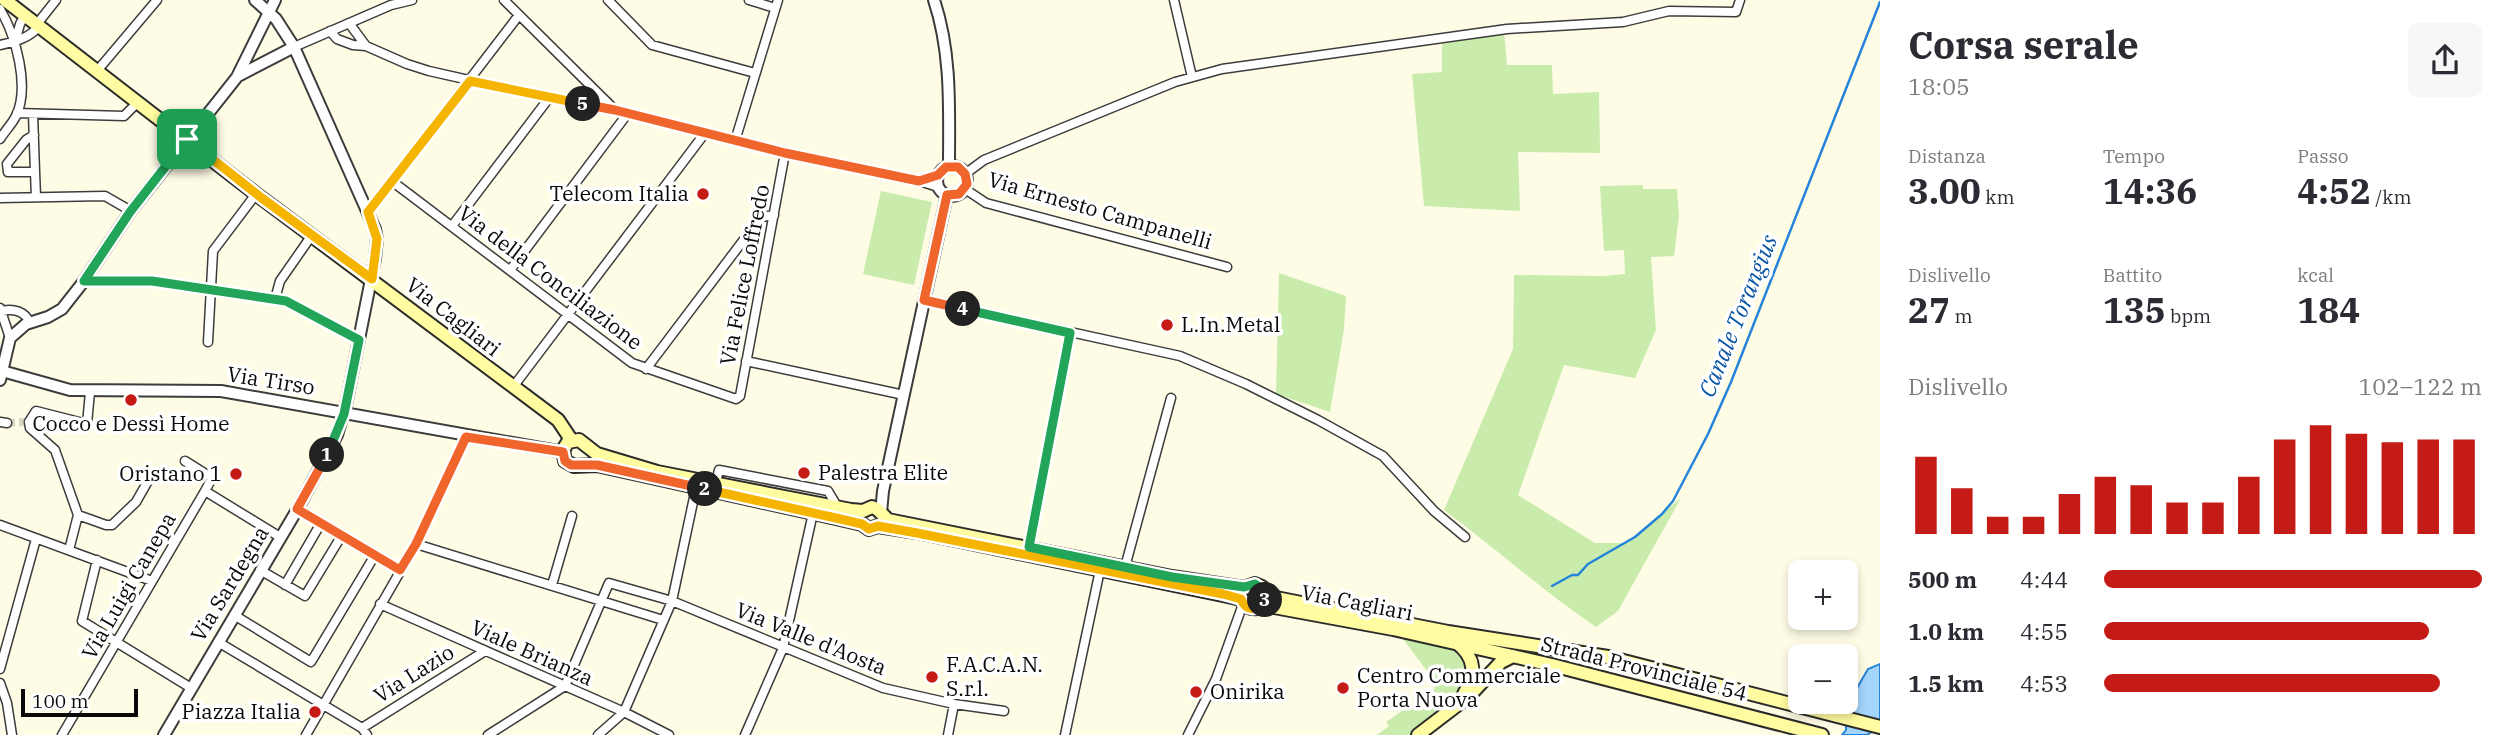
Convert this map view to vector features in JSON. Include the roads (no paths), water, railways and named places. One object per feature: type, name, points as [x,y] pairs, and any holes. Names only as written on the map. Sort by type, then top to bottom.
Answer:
[{"type":"main road","name":"Via Cagliari","points":[[5,0],[256,194],[558,420],[572,440]]},
{"type":"main road","points":[[572,440],[579,440],[587,446],[589,454],[582,464],[575,466],[568,463],[563,452],[565,445],[572,440]]},
{"type":"main road","name":"Via Cagliari","points":[[587,446],[597,454],[628,465],[864,515]]},
{"type":"main road","name":"Via Cagliari","points":[[582,464],[597,465],[813,513],[864,515],[875,508],[880,519]]},
{"type":"main road","name":"Via Cagliari","points":[[864,515],[869,529],[880,519],[888,520],[1125,567],[1251,600]]},
{"type":"main road","name":"Via Cagliari","points":[[880,519],[1100,570],[1450,638]]},
{"type":"main road","points":[[1450,638],[1608,657],[1880,727]]},
{"type":"main road","points":[[1450,638],[1469,653],[1473,666],[1470,685],[1459,703]]},
{"type":"main road","name":"Strada Provinciale 54","points":[[1450,638],[1822,735]]},
{"type":"main road","points":[[1418,735],[1469,696],[1501,662],[1513,656]]},
{"type":"street","points":[[0,45],[15,42],[36,31],[56,0]]},
{"type":"street","points":[[97,71],[157,0]]},
{"type":"street","name":"Via Sardegna","points":[[164,735],[325,460],[344,414],[372,279],[377,239],[368,212],[294,47],[269,12],[255,0]]},
{"type":"street","points":[[10,338],[18,328],[62,309],[84,281],[131,211],[237,77],[275,0]]},
{"type":"street","points":[[237,77],[330,31],[391,5],[412,0]]},
{"type":"street","points":[[504,0],[615,110]]},
{"type":"street","points":[[608,0],[652,45],[755,74]]},
{"type":"street","points":[[735,141],[776,4],[749,0]]},
{"type":"street","points":[[934,0],[948,67],[949,166],[942,169],[938,175],[938,187]]},
{"type":"street","points":[[1174,0],[1192,77]]},
{"type":"street","points":[[965,174],[984,160],[1175,82],[1222,69],[1507,29],[1623,22],[1669,11],[1736,12],[1740,0]]},
{"type":"street","points":[[0,9],[15,42],[22,85],[17,113],[0,139]]},
{"type":"street","points":[[15,42],[25,15]]},
{"type":"street","points":[[368,212],[519,15]]},
{"type":"street","points":[[349,23],[366,46]]},
{"type":"street","points":[[330,31],[337,38],[354,45],[366,46],[407,64],[470,81],[615,110],[785,153],[938,187],[947,195],[882,495],[880,519]]},
{"type":"street","points":[[246,59],[248,66],[255,67]]},
{"type":"street","points":[[452,226],[549,98]]},
{"type":"street","points":[[17,113],[124,116],[138,102]]},
{"type":"street","points":[[510,269],[628,113]]},
{"type":"street","points":[[33,114],[36,197]]},
{"type":"street","points":[[513,387],[705,133]]},
{"type":"street","points":[[34,135],[26,140],[7,164],[8,172],[35,172]]},
{"type":"street","name":"Via Felice Loffredo","points":[[734,400],[740,396],[785,153]]},
{"type":"street","name":"Via Ernesto Campanelli","points":[[947,195],[957,195],[965,189],[967,181],[965,174],[958,167],[949,166]]},
{"type":"street","points":[[919,181],[938,175]]},
{"type":"street","name":"Via della Conciliazione","points":[[393,182],[632,363],[734,400]]},
{"type":"street","name":"Via Ernesto Campanelli","points":[[965,189],[986,203],[1227,267]]},
{"type":"street","points":[[208,342],[213,251],[256,194]]},
{"type":"street","points":[[0,198],[105,196],[131,211]]},
{"type":"street","points":[[646,369],[761,217],[774,215]]},
{"type":"street","points":[[275,299],[280,281],[312,235]]},
{"type":"street","points":[[84,281],[152,281],[286,301],[359,340]]},
{"type":"street","points":[[924,300],[1180,356],[1246,384],[1383,456],[1434,510],[1465,537]]},
{"type":"street","points":[[1,310],[10,322],[28,323]]},
{"type":"street","points":[[1,310],[10,338],[5,375]]},
{"type":"street","points":[[1029,547],[1070,333]]},
{"type":"street","points":[[747,361],[904,395]]},
{"type":"street","name":"Via Tirso","points":[[5,375],[90,392],[221,391],[466,437],[563,452]]},
{"type":"street","points":[[69,550],[78,515],[55,450],[30,428],[27,422],[36,411],[87,424],[90,392]]},
{"type":"street","points":[[1125,567],[1171,398]]},
{"type":"street","points":[[306,735],[416,544],[466,437]]},
{"type":"street","points":[[185,461],[212,478],[205,491],[280,537]]},
{"type":"street","points":[[78,515],[112,525],[136,502],[148,481]]},
{"type":"street","points":[[598,735],[624,712],[672,601],[696,488]]},
{"type":"street","name":"Via Luigi Canepa","points":[[62,735],[205,491]]},
{"type":"street","points":[[864,515],[882,495]]},
{"type":"street","points":[[297,509],[400,570]]},
{"type":"street","points":[[745,735],[783,648],[813,513]]},
{"type":"street","points":[[552,585],[572,516]]},
{"type":"street","points":[[285,585],[321,523]]},
{"type":"street","points":[[0,525],[152,581]]},
{"type":"street","points":[[260,570],[305,596],[342,535]]},
{"type":"street","points":[[0,669],[36,539]]},
{"type":"street","points":[[416,544],[663,620]]},
{"type":"street","points":[[234,615],[311,662],[375,555]]},
{"type":"street","points":[[97,560],[82,621],[191,688]]},
{"type":"street","points":[[1065,735],[1100,570]]},
{"type":"street","name":"Via Valle d'Aosta","points":[[601,600],[609,583],[672,601],[883,688],[1004,712]]},
{"type":"street","points":[[488,735],[565,686],[601,600]]},
{"type":"street","points":[[1188,735],[1251,600]]},
{"type":"street","points":[[1238,623],[1251,600]]},
{"type":"street","name":"Viale Brianza","points":[[380,604],[670,735]]},
{"type":"street","points":[[218,642],[365,731]]},
{"type":"street","name":"Via Lazio","points":[[365,731],[485,651]]},
{"type":"street","points":[[0,683],[12,735]]},
{"type":"street","points":[[948,735],[954,704]]},
{"type":"water","points":[[1880,664],[1880,726],[1867,735],[1842,735],[1846,730],[1846,714],[1858,714],[1858,687],[1868,669]]},
{"type":"waterway","name":"Canale Torangius","points":[[1552,586],[1572,575],[1578,575],[1588,564],[1635,537],[1673,501],[1708,434],[1731,382],[1880,2]]},
{"type":"tunnel","points":[[7,423],[26,422]]},
{"type":"place","name":"Telecom Italia","points":[[703,194]]},
{"type":"place","name":"L.In.Metal","points":[[1167,325]]},
{"type":"place","name":"Cocco e Dessì Home","points":[[131,400]]},
{"type":"place","name":"Palestra Elite","points":[[804,473]]},
{"type":"place","name":"Oristano 1","points":[[236,474]]},
{"type":"place","name":"F.A.C.A.N. S.r.l.","points":[[932,677]]},
{"type":"place","name":"Centro Commerciale Porta Nuova","points":[[1343,688]]},
{"type":"place","name":"Onirika","points":[[1196,692]]},
{"type":"place","name":"Piazza Italia","points":[[315,712]]}]
